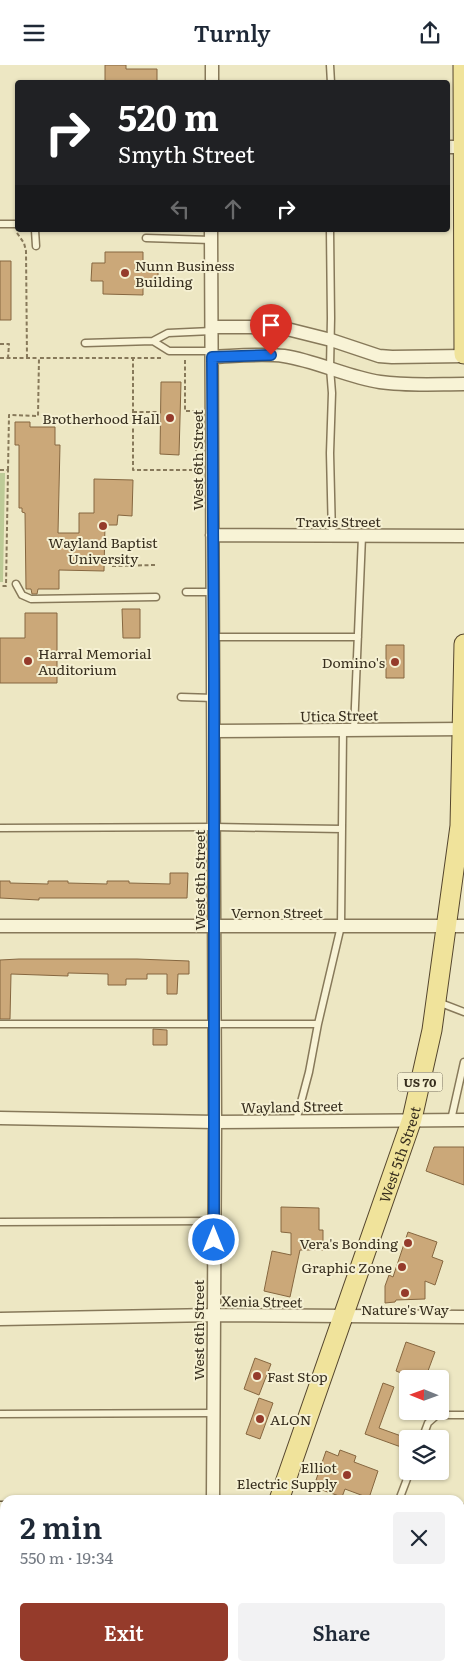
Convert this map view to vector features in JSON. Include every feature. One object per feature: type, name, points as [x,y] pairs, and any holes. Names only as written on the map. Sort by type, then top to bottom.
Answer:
[{"type":"main road","points":[[463,65],[455,147],[464,355]]},
{"type":"main road","name":"West 5th Street","points":[[281,1495],[412,1119],[437,1001],[456,926],[464,729],[464,644]]},
{"type":"street","points":[[212,65],[212,80]]},
{"type":"street","name":"West 6th Street","points":[[211,235],[215,1122],[213,1495]]},
{"type":"street","points":[[212,329],[251,327],[287,329],[331,340],[379,356],[464,355]]},
{"type":"street","points":[[212,354],[271,355],[309,361],[382,382],[464,384]]},
{"type":"street","name":"Travis Street","points":[[212,535],[464,536]]},
{"type":"street","name":"Utica Street","points":[[214,731],[464,729]]},
{"type":"street","name":"Vernon Street","points":[[0,926],[456,926]]},
{"type":"street","name":"Wayland Street","points":[[0,1118],[215,1122],[457,1119]]},
{"type":"street","name":"Xenia Street","points":[[0,1319],[213,1315],[464,1317]]},
{"type":"lane","points":[[330,65],[331,80]]},
{"type":"lane","points":[[0,224],[15,223]]},
{"type":"lane","points":[[35,232],[36,246]]},
{"type":"lane","points":[[330,232],[332,536]]},
{"type":"lane","points":[[146,238],[211,235]]},
{"type":"lane","points":[[85,343],[153,341],[168,333],[212,329]]},
{"type":"lane","points":[[153,341],[169,351],[212,354]]},
{"type":"lane","points":[[296,1121],[309,1072],[341,926],[342,829],[348,730],[358,637],[362,536]]},
{"type":"lane","points":[[16,583],[22,595],[31,599],[156,597]]},
{"type":"lane","points":[[186,592],[212,592]]},
{"type":"lane","points":[[214,637],[358,637]]},
{"type":"lane","points":[[181,697],[214,698]]},
{"type":"lane","points":[[0,828],[214,827],[342,829]]},
{"type":"lane","points":[[437,1001],[464,1012]]},
{"type":"lane","points":[[0,1024],[318,1024]]},
{"type":"lane","points":[[457,1119],[464,1062]]},
{"type":"lane","points":[[0,1222],[214,1221]]},
{"type":"lane","points":[[0,1414],[213,1413]]},
{"type":"lane","points":[[425,1430],[428,1423],[437,1415],[464,1415]]},
{"type":"lane","points":[[401,1495],[407,1480]]},
{"type":"path","points":[[17,232],[26,251],[27,358]]},
{"type":"path","points":[[0,344],[9,344],[8,358]]},
{"type":"path","points":[[185,351],[185,411],[212,411]]},
{"type":"path","points":[[133,357],[132,470],[196,470],[196,411]]},
{"type":"path","points":[[0,358],[168,358]]},
{"type":"path","points":[[0,586],[6,586],[9,415],[38,416],[39,358],[41,358]]},
{"type":"path","points":[[133,412],[157,412]]},
{"type":"path","points":[[0,470],[8,470]]},
{"type":"path","points":[[112,566],[156,565]]},
{"type":"green space","points":[[0,473],[5,473],[3,582],[0,582]]},
{"type":"building","points":[[105,65],[126,65],[126,69],[157,69],[157,80],[105,80]]},
{"type":"building","name":"Nunn Business Building","points":[[105,252],[143,252],[143,264],[158,264],[158,282],[143,282],[143,295],[103,294],[103,281],[91,281],[92,263],[105,263]]},
{"type":"building","points":[[0,261],[11,261],[11,320],[0,320]]},
{"type":"building","name":"Brotherhood Hall","points":[[161,382],[181,382],[179,455],[160,454]]},
{"type":"building","points":[[15,422],[30,422],[30,427],[55,427],[55,445],[60,445],[58,533],[79,533],[79,513],[94,513],[94,479],[133,480],[132,516],[118,515],[117,525],[105,525],[104,571],[59,570],[59,589],[38,589],[37,594],[32,594],[31,589],[26,589],[25,513],[22,512],[22,508],[19,508],[19,445],[15,445]]},
{"type":"building","points":[[122,609],[140,609],[140,638],[123,638]]},
{"type":"building","name":"Harral Memorial Auditorium","points":[[25,613],[57,613],[57,683],[0,683],[0,638],[25,638]]},
{"type":"building","name":"Domino's","points":[[386,645],[404,645],[404,678],[386,678]]},
{"type":"building","points":[[170,873],[188,873],[187,898],[39,898],[39,900],[0,898],[0,881],[48,884],[48,881],[68,881],[68,883],[107,884],[107,881],[129,881],[129,883],[170,884]]},
{"type":"building","points":[[0,960],[189,961],[189,974],[178,974],[177,994],[167,994],[167,974],[147,974],[147,979],[126,979],[126,985],[108,985],[108,974],[68,973],[68,976],[11,974],[10,1019],[0,1019]]},
{"type":"building","points":[[153,1029],[167,1030],[167,1045],[153,1045]]},
{"type":"building","points":[[434,1147],[464,1147],[464,1185],[426,1171]]},
{"type":"building","points":[[281,1207],[319,1208],[319,1230],[323,1230],[323,1250],[300,1250],[290,1297],[264,1291],[272,1251],[291,1255],[291,1233],[281,1232]]},
{"type":"building","points":[[408,1232],[437,1242],[432,1257],[443,1261],[435,1285],[425,1281],[425,1299],[396,1300],[395,1302],[385,1303],[385,1286],[389,1275],[393,1277]]},
{"type":"building","points":[[406,1342],[435,1352],[428,1370],[396,1371]]},
{"type":"building","name":"Fast Stop","points":[[255,1358],[271,1364],[259,1395],[244,1389]]},
{"type":"building","points":[[383,1383],[394,1387],[379,1428],[399,1435],[399,1446],[365,1434]]},
{"type":"building","name":"ALON","points":[[259,1398],[273,1403],[260,1439],[246,1434]]},
{"type":"building","name":"Elliot Electric Supply","points":[[340,1450],[356,1456],[354,1462],[378,1471],[370,1495],[361,1495],[345,1489],[343,1495],[336,1495],[322,1490],[324,1483],[316,1480],[326,1451],[338,1456]]},
{"type":"place","name":"Nunn Business Building","points":[[125,273]]},
{"type":"place","name":"Brotherhood Hall","points":[[170,418]]},
{"type":"place","name":"Wayland Baptist University","points":[[103,526]]},
{"type":"place","name":"Harral Memorial Auditorium","points":[[28,661]]},
{"type":"place","name":"Domino's","points":[[395,662]]},
{"type":"place","name":"Vera's Bonding","points":[[408,1243]]},
{"type":"place","name":"Graphic Zone","points":[[402,1267]]},
{"type":"place","name":"Nature's Way","points":[[405,1293]]},
{"type":"place","name":"Fast Stop","points":[[257,1376]]},
{"type":"place","name":"ALON","points":[[260,1419]]},
{"type":"place","name":"Elliot Electric Supply","points":[[347,1475]]},
{"type":"route","points":[[214,1240],[212,357],[271,355]]}]
